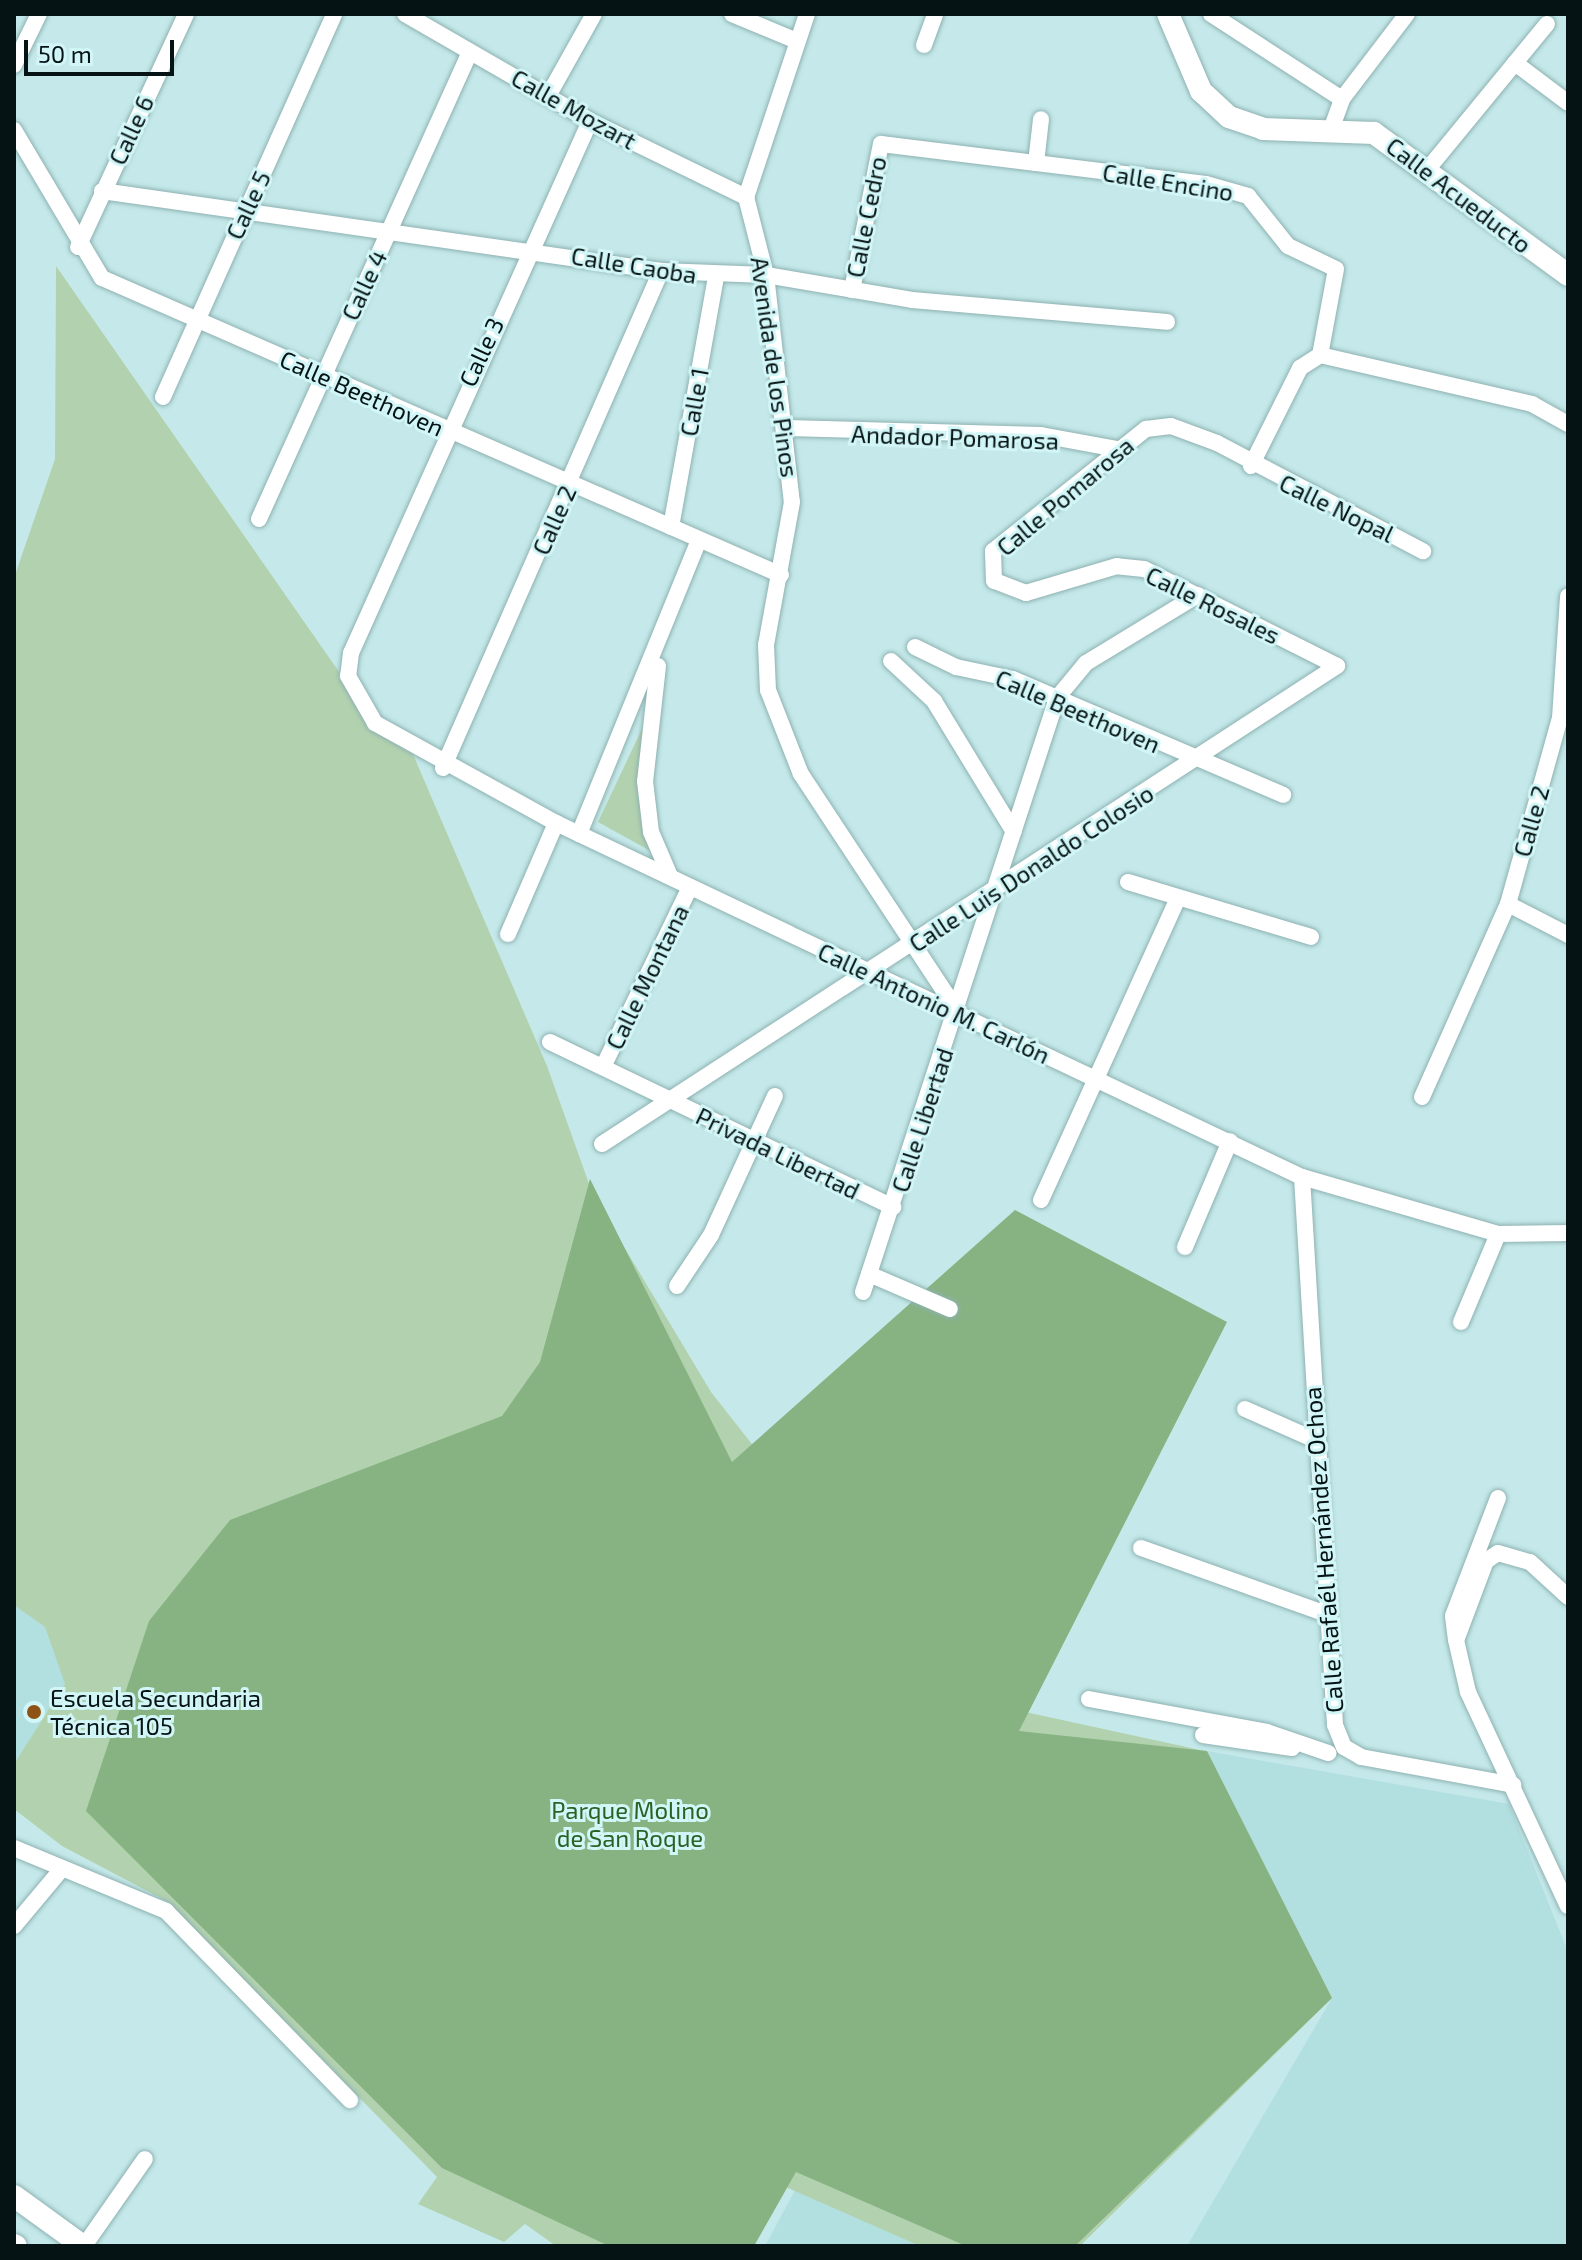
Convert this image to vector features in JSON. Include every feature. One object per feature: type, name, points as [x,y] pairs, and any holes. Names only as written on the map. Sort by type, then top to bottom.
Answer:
[{"type":"street","points":[[14,65],[39,14]]},
{"type":"street","name":"Calle 6","points":[[78,247],[186,14]]},
{"type":"street","name":"Calle 5","points":[[163,397],[194,320],[334,14]]},
{"type":"street","name":"Calle Mozart","points":[[405,14],[590,121],[746,197]]},
{"type":"street","points":[[548,96],[594,14]]},
{"type":"street","points":[[732,14],[797,41]]},
{"type":"street","points":[[746,197],[807,14]]},
{"type":"street","points":[[924,45],[935,14]]},
{"type":"street","name":"Calle Acueducto","points":[[1168,14],[1201,91],[1229,117],[1263,129],[1332,127],[1374,133],[1568,275]]},
{"type":"street","points":[[1211,14],[1342,99]]},
{"type":"street","points":[[1332,127],[1342,99],[1407,14]]},
{"type":"street","points":[[1427,170],[1547,24]]},
{"type":"street","name":"Calle 4","points":[[259,519],[470,52]]},
{"type":"street","points":[[1515,63],[1568,103]]},
{"type":"street","points":[[1036,163],[1041,119]]},
{"type":"street","name":"Calle 3","points":[[348,676],[446,430],[590,121]]},
{"type":"street","name":"Calle Beethoven","points":[[14,130],[57,196],[78,247],[102,278],[781,575]]},
{"type":"street","name":"Calle Encino","points":[[881,144],[1206,184],[1260,203],[1288,246],[1336,269],[1314,357]]},
{"type":"street","name":"Calle Cedro","points":[[852,290],[881,144]]},
{"type":"street","name":"Calle Caoba","points":[[102,191],[529,248],[661,271],[716,277],[766,275],[852,290],[1167,322]]},
{"type":"street","name":"Avenida de los Pinos","points":[[746,197],[766,275],[788,428],[792,502],[766,645],[768,690],[782,734],[912,946],[958,1012]]},
{"type":"street","name":"Calle 2","points":[[443,768],[661,271]]},
{"type":"street","name":"Calle 1","points":[[671,527],[716,277]]},
{"type":"street","points":[[1314,357],[1532,404],[1568,424]]},
{"type":"street","name":"Calle Nopal","points":[[1251,466],[1314,357]]},
{"type":"street","name":"Calle Nopal","points":[[1160,423],[1217,443],[1251,466],[1423,551]]},
{"type":"street","name":"Calle Pomarosa","points":[[994,581],[993,551],[1160,423]]},
{"type":"street","name":"Andador Pomarosa","points":[[788,428],[1041,435],[1122,450]]},
{"type":"street","points":[[579,834],[661,646],[699,540]]},
{"type":"street","name":"Calle Rosales","points":[[994,581],[1026,593],[1117,566],[1144,569],[1337,666]]},
{"type":"street","name":"Calle Libertad","points":[[893,1207],[1057,698],[1086,663],[1198,595]]},
{"type":"street","name":"Calle 2","points":[[1422,1097],[1508,904],[1560,718],[1568,596]]},
{"type":"street","points":[[661,646],[645,781],[651,832],[670,876]]},
{"type":"street","name":"Calle Beethoven","points":[[915,647],[1057,698],[1195,761],[1283,795]]},
{"type":"street","points":[[891,661],[934,701],[1014,832]]},
{"type":"street","name":"Calle Luis Donaldo Colosio","points":[[602,1144],[871,974],[1337,666]]},
{"type":"street","name":"Calle Antonio M. Carlón","points":[[348,676],[375,723],[443,768],[1302,1177],[1498,1234],[1568,1233]]},
{"type":"street","points":[[508,934],[556,823]]},
{"type":"street","points":[[1128,882],[1311,937]]},
{"type":"street","name":"Calle Montana","points":[[603,1067],[690,887]]},
{"type":"street","points":[[1041,1200],[1099,1080],[1178,898]]},
{"type":"street","points":[[1508,904],[1568,935]]},
{"type":"street","points":[[550,1042],[669,1101]]},
{"type":"street","points":[[677,1286],[711,1235],[775,1096]]},
{"type":"street","name":"Privada Libertad","points":[[669,1101],[893,1207]]},
{"type":"street","points":[[1185,1247],[1230,1141]]},
{"type":"street","name":"Calle Rafaél Hernández Ochoa","points":[[1302,1177],[1313,1439],[1335,1725],[1344,1747],[1361,1757],[1513,1785]]},
{"type":"street","points":[[863,1292],[893,1207]]},
{"type":"street","points":[[1461,1322],[1498,1234]]},
{"type":"street","points":[[869,1274],[950,1309]]},
{"type":"street","points":[[1245,1409],[1313,1439]]},
{"type":"street","points":[[1498,1498],[1453,1616],[1456,1640],[1468,1692],[1568,1906]]},
{"type":"street","points":[[1141,1548],[1324,1613]]},
{"type":"street","points":[[1456,1640],[1486,1561],[1513,1553],[1568,1597]]},
{"type":"street","points":[[1089,1699],[1267,1732],[1328,1753]]},
{"type":"street","points":[[1203,1735],[1328,1753],[1344,1747]]},
{"type":"street","points":[[14,1848],[60,1871],[166,1911],[350,2100]]},
{"type":"street","points":[[14,1926],[21,1905],[60,1871]]},
{"type":"street","points":[[14,2196],[84,2246],[145,2159]]},
{"type":"shaded area","name":"Escuela Secundaria Técnica 105","points":[[14,1597],[95,1657],[14,1767]]},
{"type":"shaded area","points":[[1207,1751],[1509,1804],[1568,1952],[1568,2246],[1187,2246],[1332,1998]]},
{"type":"shaded area","points":[[800,2181],[950,2246],[765,2246]]},
{"type":"green space","name":"Parque Molino de San Roque","points":[[56,266],[351,689],[412,752],[547,1066],[593,1195],[711,1392],[755,1448],[1016,1710],[1205,1751],[1332,1998],[1080,2246],[920,2246],[772,2181],[737,2246],[556,2246],[525,2224],[504,2242],[418,2204],[437,2177],[168,1902],[62,1846],[14,1809],[14,1764],[65,1684],[45,1627],[14,1605],[14,578],[55,459]]},
{"type":"green space","points":[[657,697],[646,777],[663,858],[598,822]]},
{"type":"green space","points":[[590,1179],[732,1462],[1015,1210],[1227,1322],[1019,1731],[1207,1751],[1332,1998],[1075,2246],[966,2246],[796,2172],[754,2246],[609,2246],[442,2168],[86,1811],[149,1621],[230,1520],[502,1416],[540,1362]]},
{"type":"place","name":"Escuela Secundaria Técnica 105","points":[[34,1712]]}]
